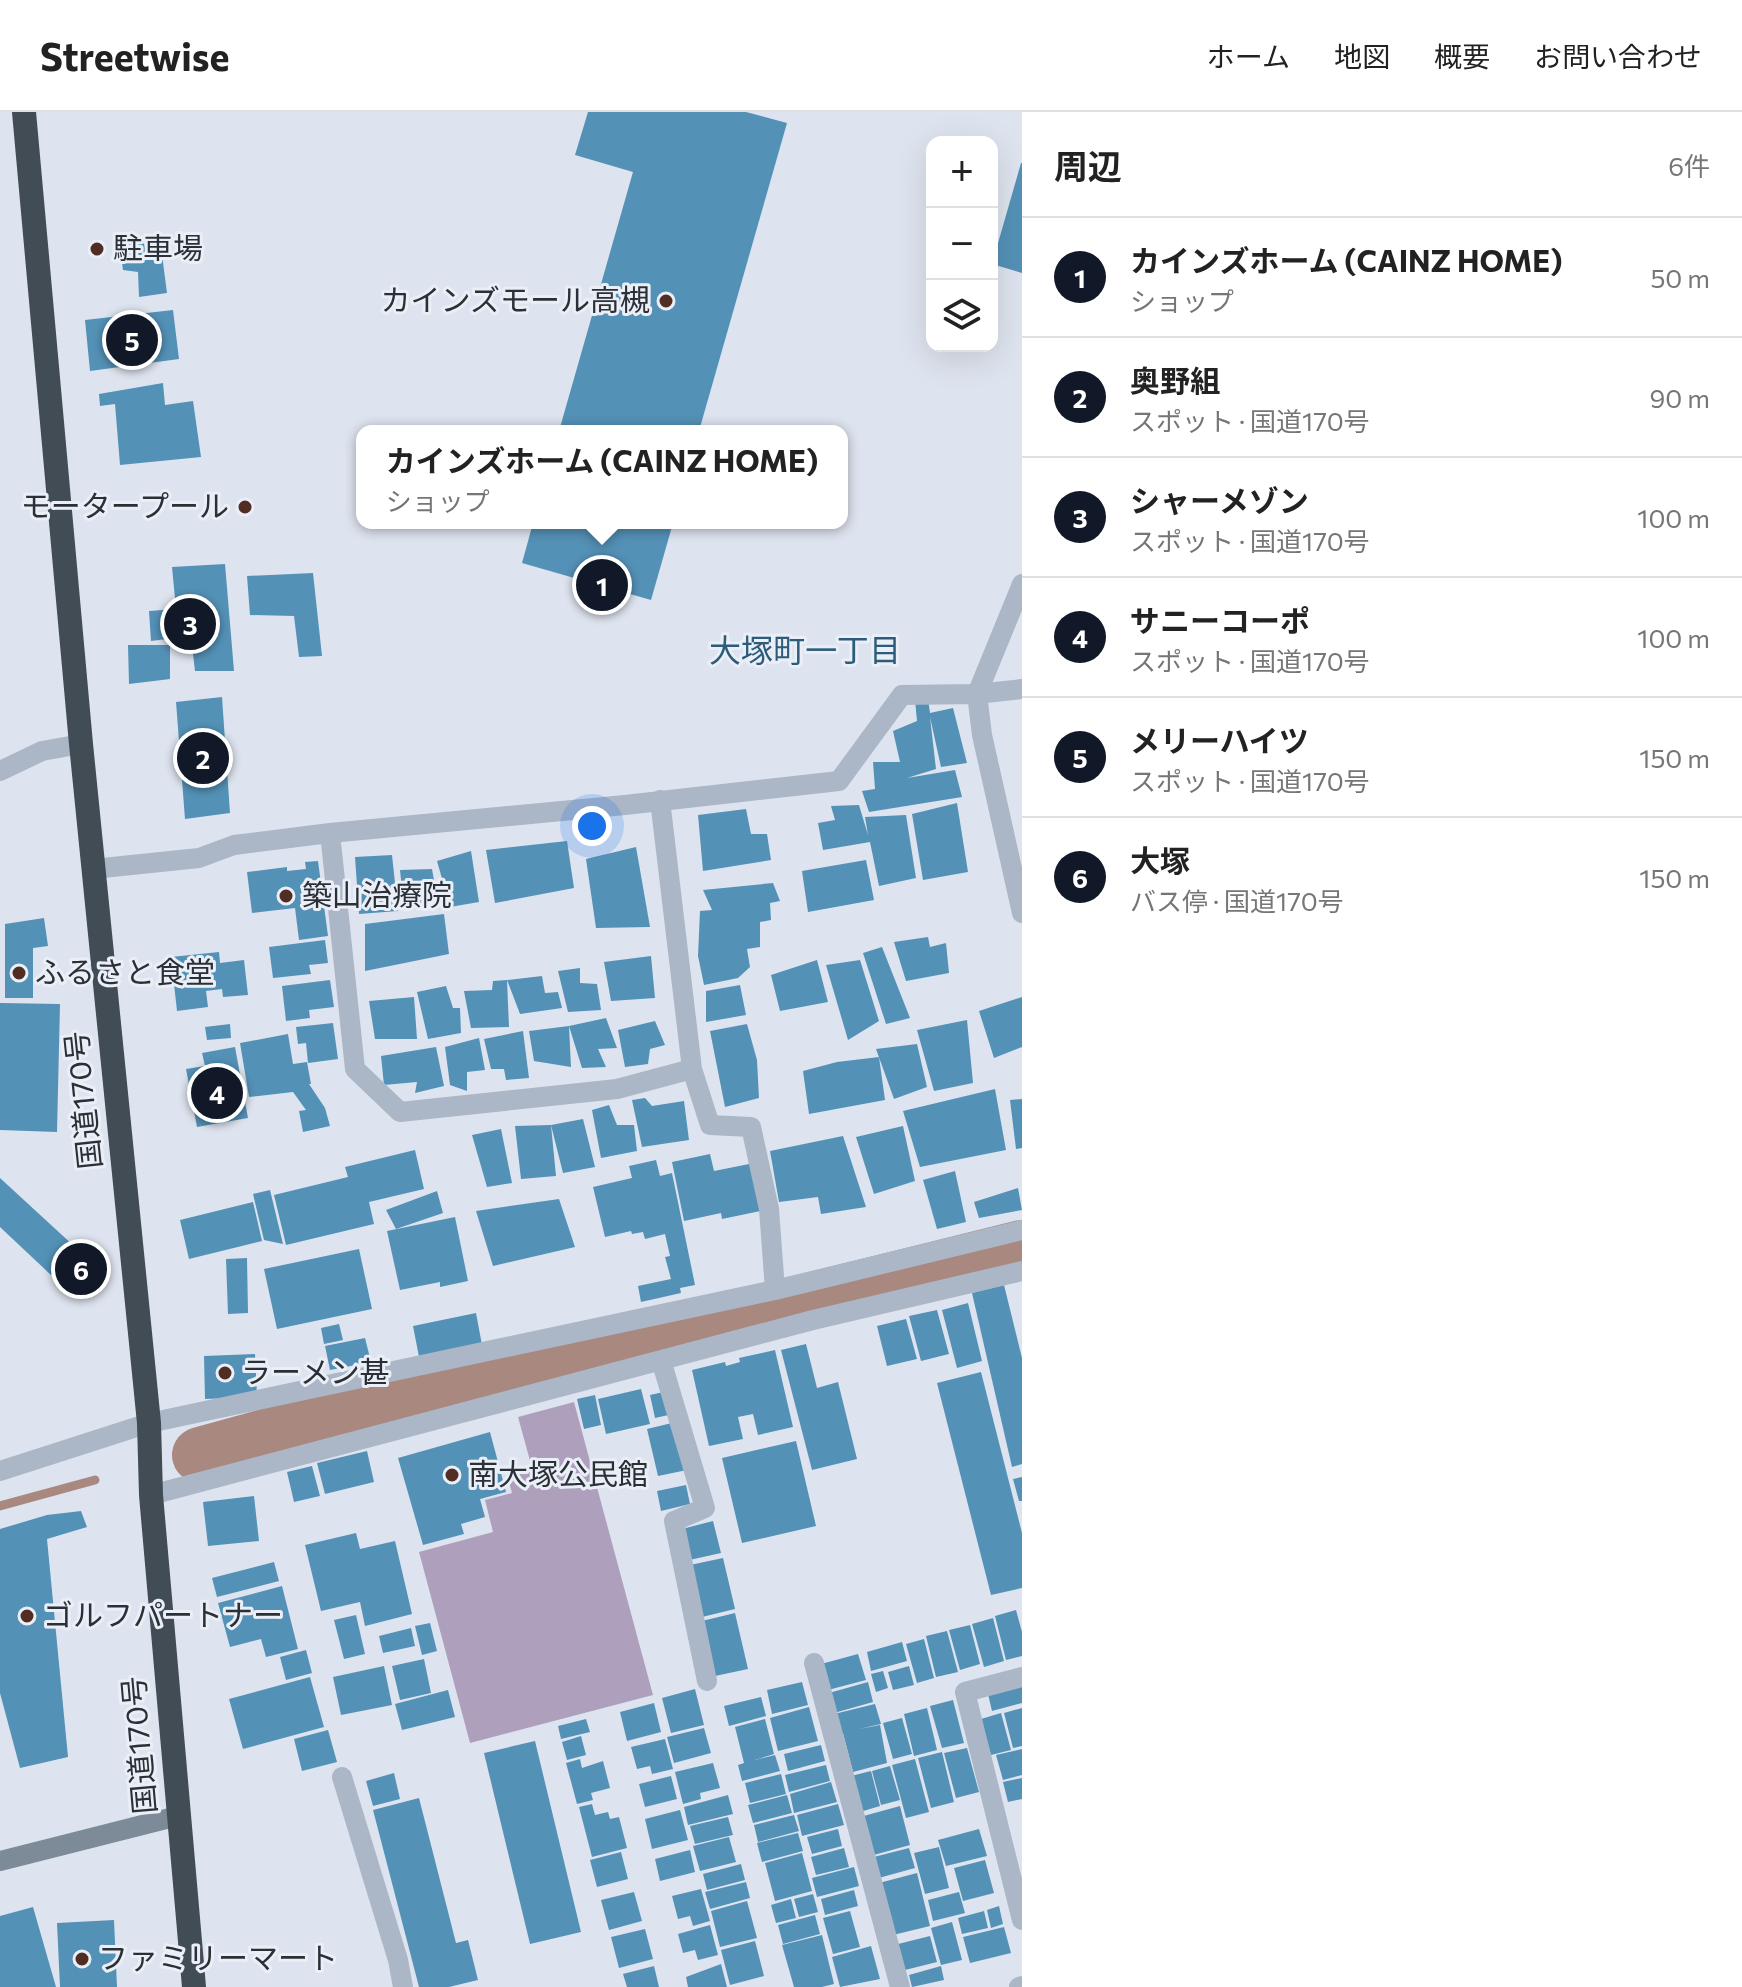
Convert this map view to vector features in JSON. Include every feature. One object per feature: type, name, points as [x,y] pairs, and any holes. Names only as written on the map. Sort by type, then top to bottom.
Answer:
[{"type":"highway","name":"国道170号","points":[[24,112],[81,744],[149,1423],[151,1495],[194,1987]]},
{"type":"main road","points":[[0,1861],[178,1816]]},
{"type":"street","points":[[1022,584],[977,694],[982,735],[1022,913]]},
{"type":"street","points":[[93,869],[199,858],[234,845],[330,833],[839,781],[902,695],[977,694],[1022,689]]},
{"type":"street","points":[[0,771],[42,751],[81,744]]},
{"type":"street","points":[[660,800],[692,1069],[710,1125],[751,1127],[769,1209],[775,1290]]},
{"type":"street","points":[[330,833],[355,1069],[400,1112],[617,1089],[692,1069]]},
{"type":"street","points":[[0,1471],[149,1423],[775,1290],[1022,1230]]},
{"type":"street","points":[[151,1495],[813,1320],[1022,1271]]},
{"type":"street","points":[[661,1360],[705,1508],[674,1521],[707,1681]]},
{"type":"street","points":[[814,1663],[900,1987]]},
{"type":"street","points":[[1022,1677],[965,1692],[1022,1920]]},
{"type":"street","points":[[342,1777],[398,1960],[403,1987]]},
{"type":"shaded area","points":[[574,1402],[653,1695],[470,1743],[419,1552],[493,1532],[485,1500],[512,1493],[507,1475],[532,1468],[518,1417]]},
{"type":"building","name":"カインズモール高槻","points":[[588,112],[746,112],[787,123],[701,425],[561,425],[633,172],[575,155]]},
{"type":"building","points":[[1022,163],[1022,273],[998,266],[998,243]]},
{"type":"building","points":[[143,239],[145,248],[161,247],[167,293],[139,297],[138,272],[123,270],[119,241]]},
{"type":"building","points":[[173,310],[179,359],[90,371],[85,320]]},
{"type":"building","points":[[163,383],[165,405],[193,401],[201,457],[120,465],[115,404],[100,406],[99,394]]},
{"type":"building","points":[[531,529],[671,529],[651,600],[522,563]]},
{"type":"building","points":[[225,564],[234,671],[195,671],[191,636],[151,641],[149,611],[176,609],[172,567]]},
{"type":"building","points":[[313,573],[322,656],[299,657],[294,616],[250,615],[247,576]]},
{"type":"building","points":[[128,645],[170,645],[170,679],[129,684]]},
{"type":"building","points":[[222,697],[230,813],[185,819],[176,702]]},
{"type":"building","points":[[928,699],[930,713],[953,708],[967,763],[941,767],[930,717],[936,769],[907,778],[955,770],[962,797],[869,812],[862,791],[875,789],[873,762],[900,762],[893,731],[917,721],[915,700]]},
{"type":"building","points":[[957,803],[968,872],[923,880],[912,814]]},
{"type":"building","points":[[859,805],[868,835],[865,817],[906,815],[916,878],[879,886],[870,842],[823,850],[818,823],[835,820],[831,806]]},
{"type":"building","points":[[746,809],[751,834],[767,834],[771,860],[703,871],[698,815]]},
{"type":"building","points":[[567,841],[574,888],[495,903],[486,850]]},
{"type":"building","points":[[636,847],[650,927],[596,928],[586,859]]},
{"type":"building","points":[[471,851],[479,902],[450,907],[437,861]]},
{"type":"building","points":[[392,855],[398,911],[359,914],[355,857]]},
{"type":"building","points":[[866,860],[874,900],[808,912],[802,871]]},
{"type":"building","points":[[318,861],[328,936],[299,940],[295,908],[252,913],[247,872],[287,867],[287,871],[306,869],[305,862]]},
{"type":"building","points":[[432,869],[438,904],[404,909],[400,870]]},
{"type":"building","points":[[773,883],[780,901],[770,903],[771,920],[760,922],[760,947],[747,949],[750,967],[738,978],[704,985],[698,956],[700,911],[712,910],[703,890]]},
{"type":"building","points":[[444,914],[449,954],[365,971],[365,924]]},
{"type":"building","name":"ふるさと食堂","points":[[44,918],[48,946],[33,948],[33,998],[5,998],[5,924]]},
{"type":"building","points":[[928,937],[930,947],[946,943],[949,973],[906,981],[894,942]]},
{"type":"building","points":[[325,940],[328,963],[309,965],[311,974],[273,978],[269,947]]},
{"type":"building","points":[[882,947],[910,1018],[886,1024],[863,953]]},
{"type":"building","points":[[219,952],[220,963],[244,960],[248,995],[223,997],[222,989],[206,991],[208,1007],[177,1011],[171,957]]},
{"type":"building","points":[[651,956],[655,998],[611,1001],[604,962]]},
{"type":"building","points":[[817,960],[828,1002],[780,1011],[771,975]]},
{"type":"building","points":[[860,960],[879,1021],[848,1040],[826,965]]},
{"type":"building","points":[[580,968],[580,983],[597,984],[601,1010],[568,1012],[558,971]]},
{"type":"building","points":[[542,976],[545,993],[558,992],[562,1008],[520,1014],[507,980]]},
{"type":"building","points":[[330,980],[334,1007],[309,1010],[310,1018],[286,1021],[282,986]]},
{"type":"building","points":[[507,980],[509,1027],[471,1028],[464,991],[492,990],[493,981]]},
{"type":"building","points":[[740,985],[746,1015],[706,1022],[706,991]]},
{"type":"building","points":[[446,986],[453,1008],[460,1008],[461,1033],[428,1039],[417,992]]},
{"type":"building","points":[[414,997],[417,1039],[375,1039],[369,1001]]},
{"type":"building","points":[[1022,997],[1022,1047],[994,1058],[979,1011]]},
{"type":"building","points":[[0,1003],[60,1004],[57,1132],[0,1130]]},
{"type":"building","points":[[606,1018],[617,1048],[598,1049],[606,1067],[582,1068],[569,1026]]},
{"type":"building","points":[[967,1020],[973,1083],[934,1091],[917,1030]]},
{"type":"building","points":[[655,1021],[665,1045],[650,1049],[648,1064],[625,1067],[618,1030]]},
{"type":"building","points":[[333,1023],[338,1059],[308,1063],[306,1043],[298,1044],[296,1027]]},
{"type":"building","points":[[230,1024],[231,1038],[207,1040],[205,1027]]},
{"type":"building","points":[[747,1024],[757,1060],[759,1098],[725,1107],[710,1031]]},
{"type":"building","points":[[569,1026],[571,1067],[534,1061],[529,1031]]},
{"type":"building","points":[[523,1031],[529,1078],[506,1080],[504,1069],[491,1069],[484,1039]]},
{"type":"building","points":[[288,1034],[293,1064],[307,1062],[309,1084],[325,1108],[330,1126],[303,1132],[299,1111],[306,1110],[293,1092],[249,1097],[240,1043]]},
{"type":"building","points":[[479,1038],[485,1070],[467,1072],[467,1091],[450,1085],[445,1047]]},
{"type":"building","points":[[917,1044],[927,1087],[894,1099],[876,1049]]},
{"type":"building","points":[[235,1047],[248,1118],[197,1127],[186,1069],[205,1066],[202,1053]]},
{"type":"building","points":[[436,1047],[444,1086],[415,1093],[417,1082],[384,1085],[381,1056]]},
{"type":"building","points":[[879,1057],[885,1100],[809,1114],[803,1071],[837,1062]]},
{"type":"building","points":[[995,1089],[1006,1150],[920,1167],[903,1111]]},
{"type":"building","points":[[645,1098],[652,1106],[684,1101],[689,1140],[642,1147],[632,1100]]},
{"type":"building","points":[[1022,1099],[1022,1148],[1016,1149],[1010,1100]]},
{"type":"building","points":[[609,1105],[617,1125],[634,1125],[637,1151],[601,1158],[592,1110]]},
{"type":"building","points":[[583,1119],[595,1167],[563,1173],[551,1125]]},
{"type":"building","points":[[551,1125],[556,1176],[521,1179],[515,1126]]},
{"type":"building","points":[[903,1126],[915,1181],[874,1194],[856,1137]]},
{"type":"building","points":[[501,1129],[512,1183],[487,1187],[472,1135]]},
{"type":"building","points":[[843,1136],[866,1207],[821,1214],[818,1197],[779,1202],[770,1151]]},
{"type":"building","points":[[415,1150],[424,1189],[369,1202],[374,1224],[286,1245],[274,1195],[348,1177],[345,1167]]},
{"type":"building","points":[[710,1154],[714,1171],[754,1163],[765,1210],[722,1219],[721,1213],[684,1221],[672,1162]]},
{"type":"building","points":[[656,1160],[660,1176],[672,1173],[695,1285],[680,1288],[681,1293],[641,1302],[638,1286],[671,1279],[665,1257],[670,1256],[665,1234],[645,1239],[643,1232],[632,1234],[631,1231],[605,1237],[593,1187],[632,1178],[629,1166]]},
{"type":"building","points":[[955,1171],[966,1222],[937,1229],[923,1180]]},
{"type":"building","points":[[0,1178],[75,1247],[51,1275],[0,1227]]},
{"type":"building","points":[[1018,1188],[1022,1210],[979,1218],[974,1202]]},
{"type":"building","points":[[270,1190],[283,1244],[264,1240],[253,1194]]},
{"type":"building","points":[[437,1191],[443,1213],[396,1229],[386,1210]]},
{"type":"building","points":[[559,1199],[575,1247],[493,1266],[476,1211]]},
{"type":"building","points":[[253,1202],[262,1241],[189,1259],[180,1220]]},
{"type":"building","points":[[455,1217],[468,1281],[440,1287],[440,1282],[400,1290],[387,1231]]},
{"type":"building","points":[[359,1249],[372,1309],[277,1329],[264,1269]]},
{"type":"building","points":[[247,1258],[248,1313],[228,1314],[226,1259]]},
{"type":"building","points":[[1004,1285],[1022,1358],[1022,1464],[1012,1467],[972,1293]]},
{"type":"building","points":[[968,1303],[982,1361],[957,1368],[942,1310]]},
{"type":"building","points":[[937,1310],[949,1354],[921,1361],[909,1316]]},
{"type":"building","points":[[476,1313],[482,1345],[419,1357],[413,1326]]},
{"type":"building","points":[[906,1319],[917,1359],[887,1366],[877,1326]]},
{"type":"building","points":[[339,1324],[343,1340],[324,1344],[321,1328]]},
{"type":"building","points":[[365,1338],[371,1362],[330,1370],[325,1346]]},
{"type":"building","points":[[806,1344],[817,1388],[838,1382],[857,1459],[812,1470],[781,1350]]},
{"type":"building","points":[[775,1350],[793,1427],[758,1435],[753,1414],[738,1417],[743,1439],[709,1446],[692,1370],[725,1362],[726,1366],[740,1362],[739,1358]]},
{"type":"building","points":[[255,1354],[257,1397],[205,1399],[204,1356]]},
{"type":"building","points":[[981,1372],[1022,1533],[1022,1588],[991,1595],[937,1383]]},
{"type":"building","points":[[641,1389],[650,1424],[606,1434],[598,1399]]},
{"type":"building","points":[[668,1391],[673,1414],[655,1418],[650,1395]]},
{"type":"building","points":[[595,1395],[601,1425],[584,1429],[577,1399]]},
{"type":"building","points":[[676,1422],[687,1470],[658,1476],[647,1429]]},
{"type":"building","name":"南大塚公民館","points":[[490,1432],[506,1492],[480,1499],[485,1517],[461,1524],[464,1534],[423,1545],[398,1458]]},
{"type":"building","points":[[796,1441],[816,1526],[742,1543],[722,1458]]},
{"type":"building","points":[[367,1451],[374,1482],[325,1494],[317,1463]]},
{"type":"building","points":[[312,1466],[320,1496],[294,1502],[287,1472]]},
{"type":"building","points":[[1022,1477],[1022,1501],[1019,1501],[1013,1479]]},
{"type":"building","points":[[686,1485],[690,1504],[661,1511],[657,1491]]},
{"type":"building","points":[[254,1496],[259,1541],[208,1546],[203,1502]]},
{"type":"building","name":"ゴルフパートナー","points":[[81,1511],[87,1527],[47,1539],[68,1757],[20,1768],[0,1693],[0,1529],[47,1515]]},
{"type":"building","points":[[713,1521],[721,1553],[685,1561],[678,1530]]},
{"type":"building","points":[[356,1533],[360,1549],[395,1541],[412,1614],[365,1626],[360,1602],[321,1611],[305,1545]]},
{"type":"building","points":[[723,1558],[735,1609],[702,1617],[690,1565]]},
{"type":"building","points":[[274,1562],[279,1581],[217,1597],[212,1578]]},
{"type":"building","points":[[282,1586],[298,1649],[266,1657],[261,1639],[230,1647],[218,1603]]},
{"type":"building","points":[[1016,1610],[1022,1632],[1022,1656],[1006,1660],[995,1616]]},
{"type":"building","points":[[735,1613],[748,1669],[715,1676],[702,1621]]},
{"type":"building","points":[[356,1615],[365,1654],[344,1659],[334,1620]]},
{"type":"building","points":[[993,1618],[1004,1661],[984,1667],[972,1624]]},
{"type":"building","points":[[430,1623],[437,1651],[422,1655],[415,1626]]},
{"type":"building","points":[[970,1625],[980,1664],[960,1670],[949,1630]]},
{"type":"building","points":[[411,1628],[415,1646],[383,1653],[379,1636]]},
{"type":"building","points":[[947,1631],[958,1672],[936,1677],[926,1636]]},
{"type":"building","points":[[924,1639],[934,1678],[917,1683],[906,1644]]},
{"type":"building","points":[[902,1642],[907,1661],[871,1671],[867,1652]]},
{"type":"building","points":[[306,1650],[312,1673],[286,1680],[280,1657]]},
{"type":"building","points":[[858,1654],[866,1680],[828,1690],[821,1664]]},
{"type":"building","points":[[424,1659],[431,1693],[400,1700],[392,1666]]},
{"type":"building","points":[[384,1666],[392,1705],[341,1715],[333,1677]]},
{"type":"building","points":[[909,1666],[914,1685],[893,1690],[888,1672]]},
{"type":"building","points":[[883,1671],[888,1688],[876,1692],[871,1674]]},
{"type":"building","points":[[310,1677],[324,1727],[243,1749],[229,1699]]},
{"type":"building","points":[[1022,1681],[1022,1703],[992,1711],[987,1690]]},
{"type":"building","points":[[802,1682],[808,1705],[772,1714],[767,1690]]},
{"type":"building","points":[[868,1682],[873,1702],[834,1713],[829,1693]]},
{"type":"building","points":[[695,1689],[704,1725],[671,1733],[662,1698]]},
{"type":"building","points":[[448,1690],[455,1717],[402,1730],[395,1704]]},
{"type":"building","points":[[761,1697],[766,1716],[729,1726],[724,1706]]},
{"type":"building","points":[[953,1700],[964,1743],[942,1748],[930,1706]]},
{"type":"building","points":[[654,1703],[661,1732],[627,1741],[620,1712]]},
{"type":"building","points":[[875,1704],[881,1724],[859,1729],[880,1725],[887,1763],[853,1772],[843,1733],[839,1734],[834,1714]]},
{"type":"building","points":[[809,1707],[818,1741],[778,1751],[770,1718]]},
{"type":"building","points":[[927,1708],[937,1750],[914,1756],[904,1714]]},
{"type":"building","points":[[1022,1708],[1022,1746],[1013,1748],[1004,1713]]},
{"type":"building","points":[[1001,1713],[1011,1750],[991,1755],[981,1719]]},
{"type":"building","points":[[902,1718],[912,1754],[893,1759],[883,1723]]},
{"type":"building","points":[[586,1719],[590,1732],[561,1739],[558,1726]]},
{"type":"building","points":[[765,1719],[774,1754],[755,1760],[775,1755],[780,1771],[742,1781],[738,1765],[744,1763],[735,1727]]},
{"type":"building","points":[[704,1728],[711,1753],[674,1763],[667,1737]]},
{"type":"building","points":[[328,1730],[337,1762],[302,1771],[294,1739]]},
{"type":"building","points":[[581,1736],[586,1755],[567,1760],[562,1742]]},
{"type":"building","points":[[665,1739],[673,1769],[652,1774],[650,1766],[637,1769],[631,1747]]},
{"type":"building","points":[[535,1741],[581,1932],[530,1944],[484,1753]]},
{"type":"building","points":[[821,1745],[825,1761],[788,1771],[784,1754]]},
{"type":"building","points":[[967,1748],[979,1792],[956,1798],[944,1753]]},
{"type":"building","points":[[1022,1749],[1022,1775],[1003,1780],[996,1755]]},
{"type":"building","points":[[942,1752],[954,1802],[931,1808],[918,1758]]},
{"type":"building","points":[[580,1759],[582,1768],[603,1761],[610,1788],[591,1793],[593,1800],[577,1804],[566,1763]]},
{"type":"building","points":[[915,1759],[929,1812],[906,1818],[892,1765]]},
{"type":"building","points":[[713,1763],[720,1788],[700,1793],[701,1799],[683,1804],[675,1772]]},
{"type":"building","points":[[826,1765],[830,1781],[789,1792],[785,1775]]},
{"type":"building","points":[[890,1766],[900,1800],[881,1805],[872,1771]]},
{"type":"building","points":[[871,1771],[880,1806],[860,1812],[851,1776]]},
{"type":"building","points":[[394,1773],[400,1799],[373,1806],[366,1781]]},
{"type":"building","points":[[781,1774],[786,1794],[750,1803],[745,1783]]},
{"type":"building","points":[[671,1776],[677,1799],[645,1807],[639,1784]]},
{"type":"building","points":[[1022,1778],[1022,1799],[1008,1802],[1003,1782]]},
{"type":"building","points":[[831,1782],[837,1802],[794,1813],[790,1794]]},
{"type":"building","points":[[728,1795],[733,1814],[688,1825],[684,1807]]},
{"type":"building","points":[[787,1795],[792,1813],[753,1823],[748,1805]]},
{"type":"building","points":[[419,1798],[456,1943],[468,1940],[478,1980],[449,1987],[419,1987],[373,1810]]},
{"type":"building","points":[[592,1804],[595,1815],[608,1812],[610,1819],[619,1817],[627,1848],[592,1857],[579,1807]]},
{"type":"building","points":[[838,1804],[844,1825],[802,1836],[797,1815]]},
{"type":"building","points":[[900,1806],[910,1845],[870,1856],[860,1817]]},
{"type":"building","points":[[680,1810],[688,1840],[652,1849],[645,1819]]},
{"type":"building","points":[[794,1815],[799,1831],[758,1842],[754,1825]]},
{"type":"building","points":[[728,1817],[733,1835],[695,1844],[690,1826]]},
{"type":"building","points":[[838,1829],[842,1846],[812,1854],[807,1837]]},
{"type":"building","points":[[979,1829],[987,1856],[946,1866],[938,1840]]},
{"type":"building","points":[[798,1833],[803,1851],[762,1862],[757,1843]]},
{"type":"building","points":[[729,1837],[736,1862],[700,1871],[693,1846]]},
{"type":"building","points":[[939,1847],[949,1888],[925,1894],[914,1853]]},
{"type":"building","points":[[844,1848],[849,1867],[816,1875],[811,1857]]},
{"type":"building","points":[[909,1848],[915,1868],[875,1879],[870,1858]]},
{"type":"building","points":[[690,1850],[695,1872],[660,1881],[655,1859]]},
{"type":"building","points":[[621,1852],[628,1879],[597,1887],[590,1860]]},
{"type":"building","points":[[802,1853],[812,1891],[775,1901],[765,1863]]},
{"type":"building","points":[[985,1860],[994,1893],[963,1901],[954,1868]]},
{"type":"building","points":[[741,1864],[745,1880],[707,1890],[703,1874]]},
{"type":"building","points":[[854,1867],[859,1886],[817,1897],[812,1878]]},
{"type":"building","points":[[917,1873],[930,1926],[893,1935],[879,1883]]},
{"type":"building","points":[[746,1882],[750,1898],[710,1909],[705,1892]]},
{"type":"building","points":[[701,1889],[710,1921],[693,1926],[690,1916],[678,1919],[672,1896]]},
{"type":"building","points":[[854,1890],[858,1906],[825,1915],[821,1899]]},
{"type":"building","points":[[634,1892],[642,1921],[609,1930],[601,1900]]},
{"type":"building","points":[[959,1892],[965,1913],[933,1921],[928,1900]]},
{"type":"building","points":[[813,1894],[818,1912],[799,1917],[794,1899]]},
{"type":"building","points":[[791,1899],[796,1918],[776,1923],[771,1905]]},
{"type":"building","points":[[747,1901],[757,1938],[720,1947],[711,1911]]},
{"type":"building","points":[[999,1906],[1003,1924],[991,1928],[987,1910]]},
{"type":"building","points":[[33,1907],[56,1987],[0,1987],[0,1916]]},
{"type":"building","points":[[850,1911],[860,1947],[833,1954],[823,1918]]},
{"type":"building","points":[[984,1911],[988,1928],[962,1934],[958,1918]]},
{"type":"building","points":[[815,1915],[820,1934],[783,1944],[778,1925]]},
{"type":"building","points":[[114,1920],[117,1987],[60,1987],[57,1923]]},
{"type":"building","points":[[952,1922],[962,1960],[941,1965],[931,1928]]},
{"type":"building","points":[[710,1925],[718,1955],[698,1960],[695,1950],[683,1953],[678,1934]]},
{"type":"building","points":[[1004,1927],[1011,1953],[970,1963],[963,1937]]},
{"type":"building","points":[[645,1929],[653,1959],[619,1968],[611,1937]]},
{"type":"building","points":[[822,1935],[834,1984],[794,1987],[782,1945]]},
{"type":"building","points":[[930,1936],[937,1962],[901,1971],[894,1945]]},
{"type":"building","points":[[755,1941],[764,1976],[730,1985],[721,1950]]},
{"type":"building","points":[[871,1946],[880,1979],[840,1987],[832,1957]]},
{"type":"building","points":[[721,1964],[727,1987],[688,1987],[686,1977]]},
{"type":"building","points":[[654,1966],[659,1987],[627,1987],[623,1974]]},
{"type":"building","points":[[941,1966],[944,1980],[912,1987],[909,1975]]},
{"type":"waterway","points":[[200,1455],[301,1427],[1022,1248]]},
{"type":"waterway","points":[[0,1506],[95,1480]]},
{"type":"place","name":"駐車場","points":[[97,249]]},
{"type":"place","name":"カインズモール高槻","points":[[666,301]]},
{"type":"place","name":"メリーハイツ","points":[[132,340]]},
{"type":"place","name":"モータープール","points":[[245,507]]},
{"type":"place","name":"カインズホーム (CAINZ HOME)","points":[[602,585]]},
{"type":"place","name":"シャーメゾン","points":[[190,624]]},
{"type":"place","name":"奥野組","points":[[203,758]]},
{"type":"place","name":"築山治療院","points":[[286,896]]},
{"type":"place","name":"ふるさと食堂","points":[[19,973]]},
{"type":"place","name":"サニーコーポ","points":[[217,1093]]},
{"type":"place","name":"大塚","points":[[81,1269]]},
{"type":"place","name":"ラーメン甚","points":[[225,1373]]},
{"type":"place","name":"南大塚公民館","points":[[452,1475]]},
{"type":"place","name":"ゴルフパートナー","points":[[27,1616]]},
{"type":"place","name":"ファミリーマート","points":[[82,1959]]},
{"type":"district","name":"大塚町一丁目","points":[[805,651]]}]
